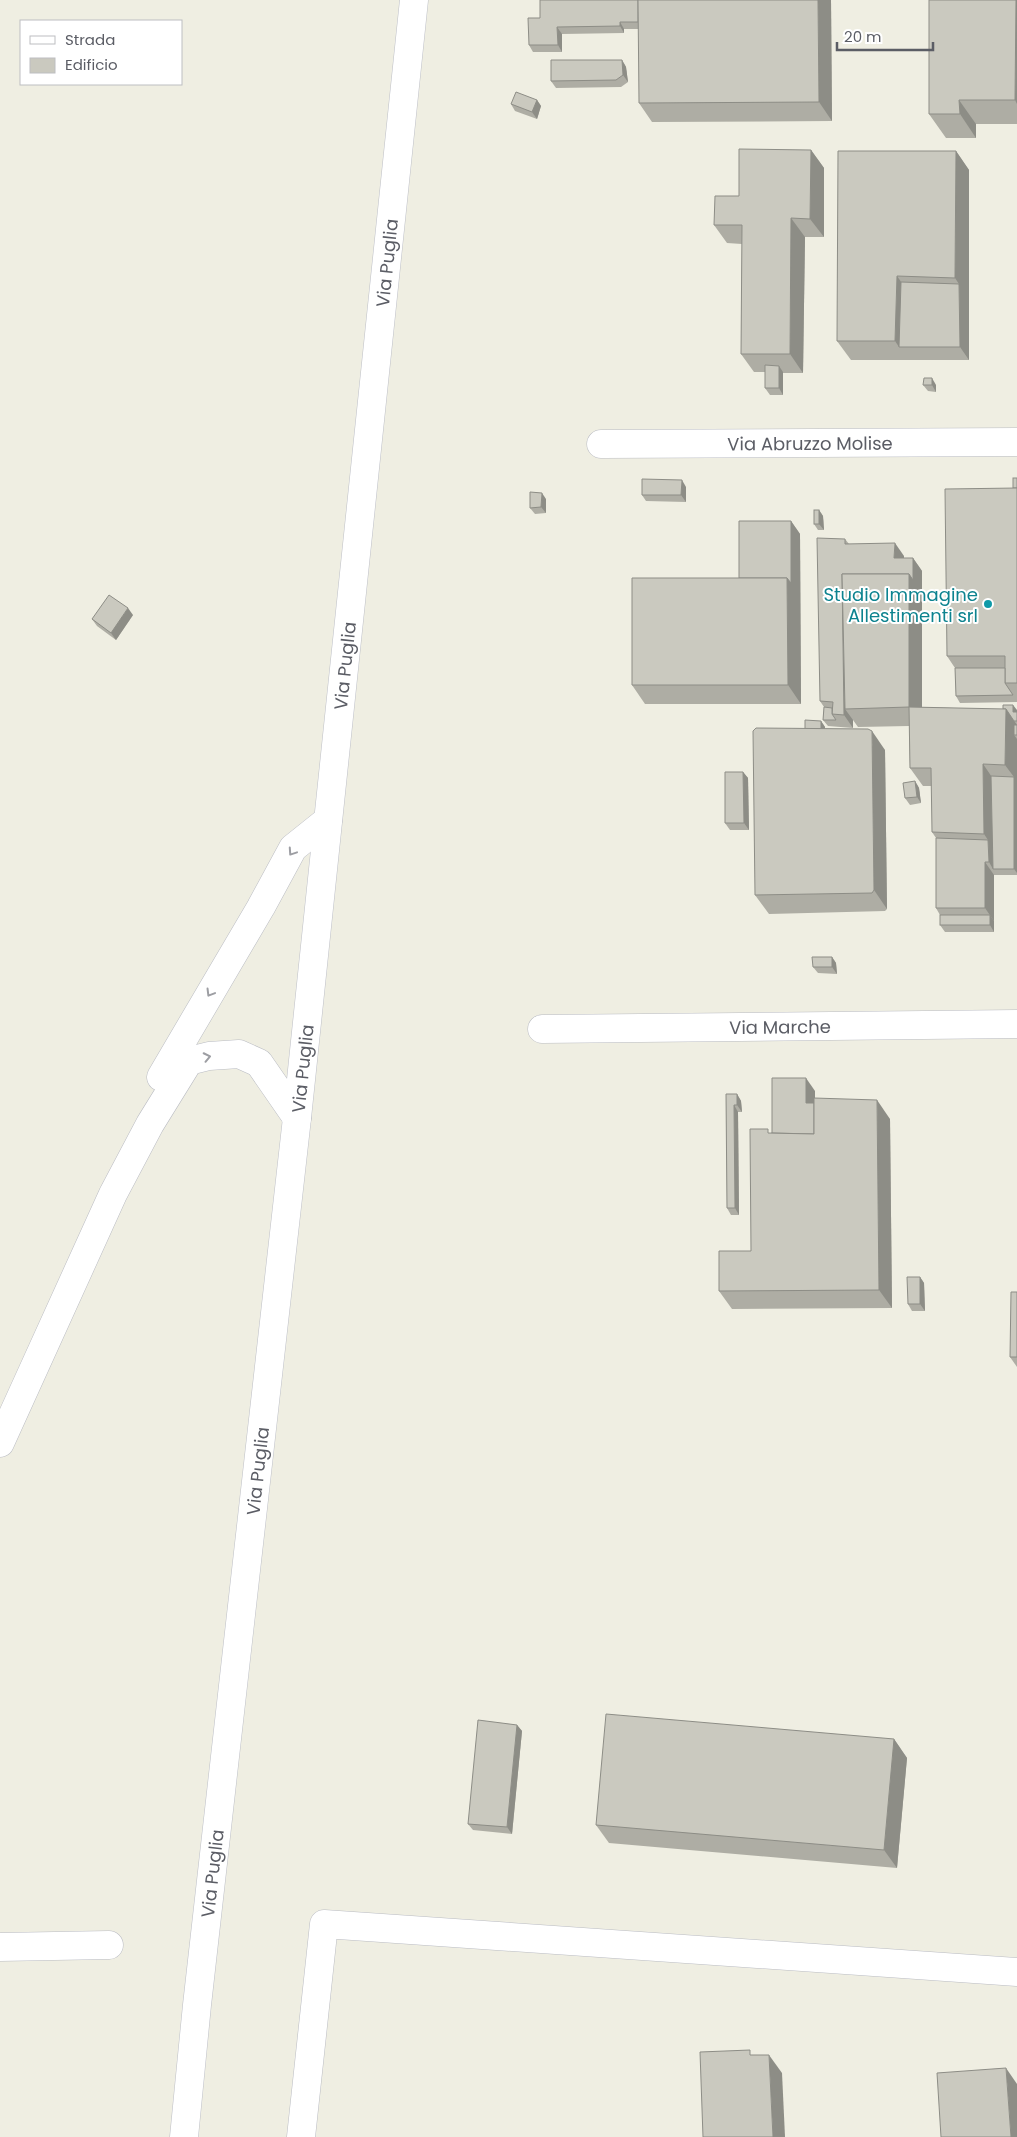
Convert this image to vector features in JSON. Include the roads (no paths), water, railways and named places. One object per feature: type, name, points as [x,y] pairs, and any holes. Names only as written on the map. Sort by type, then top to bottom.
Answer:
[{"type":"street","name":"Via Puglia","points":[[184,2137],[201,1965],[297,1118],[414,0]]},
{"type":"street","name":"Via Abruzzo Molise","points":[[601,444],[1017,442]]},
{"type":"street","points":[[113,1194],[148,1100],[261,907],[293,848],[328,820]]},
{"type":"street","name":"Via Marche","points":[[542,1029],[1017,1024]]},
{"type":"street","points":[[0,1443],[113,1194],[150,1124],[189,1061],[210,1056],[238,1054],[259,1063],[297,1118]]},
{"type":"street","points":[[301,2137],[324,1924],[1017,1972]]},
{"type":"street","points":[[0,1947],[109,1945]]},
{"type":"place","name":"Studio Immagine Allestimenti srl","points":[[988,604]]}]
